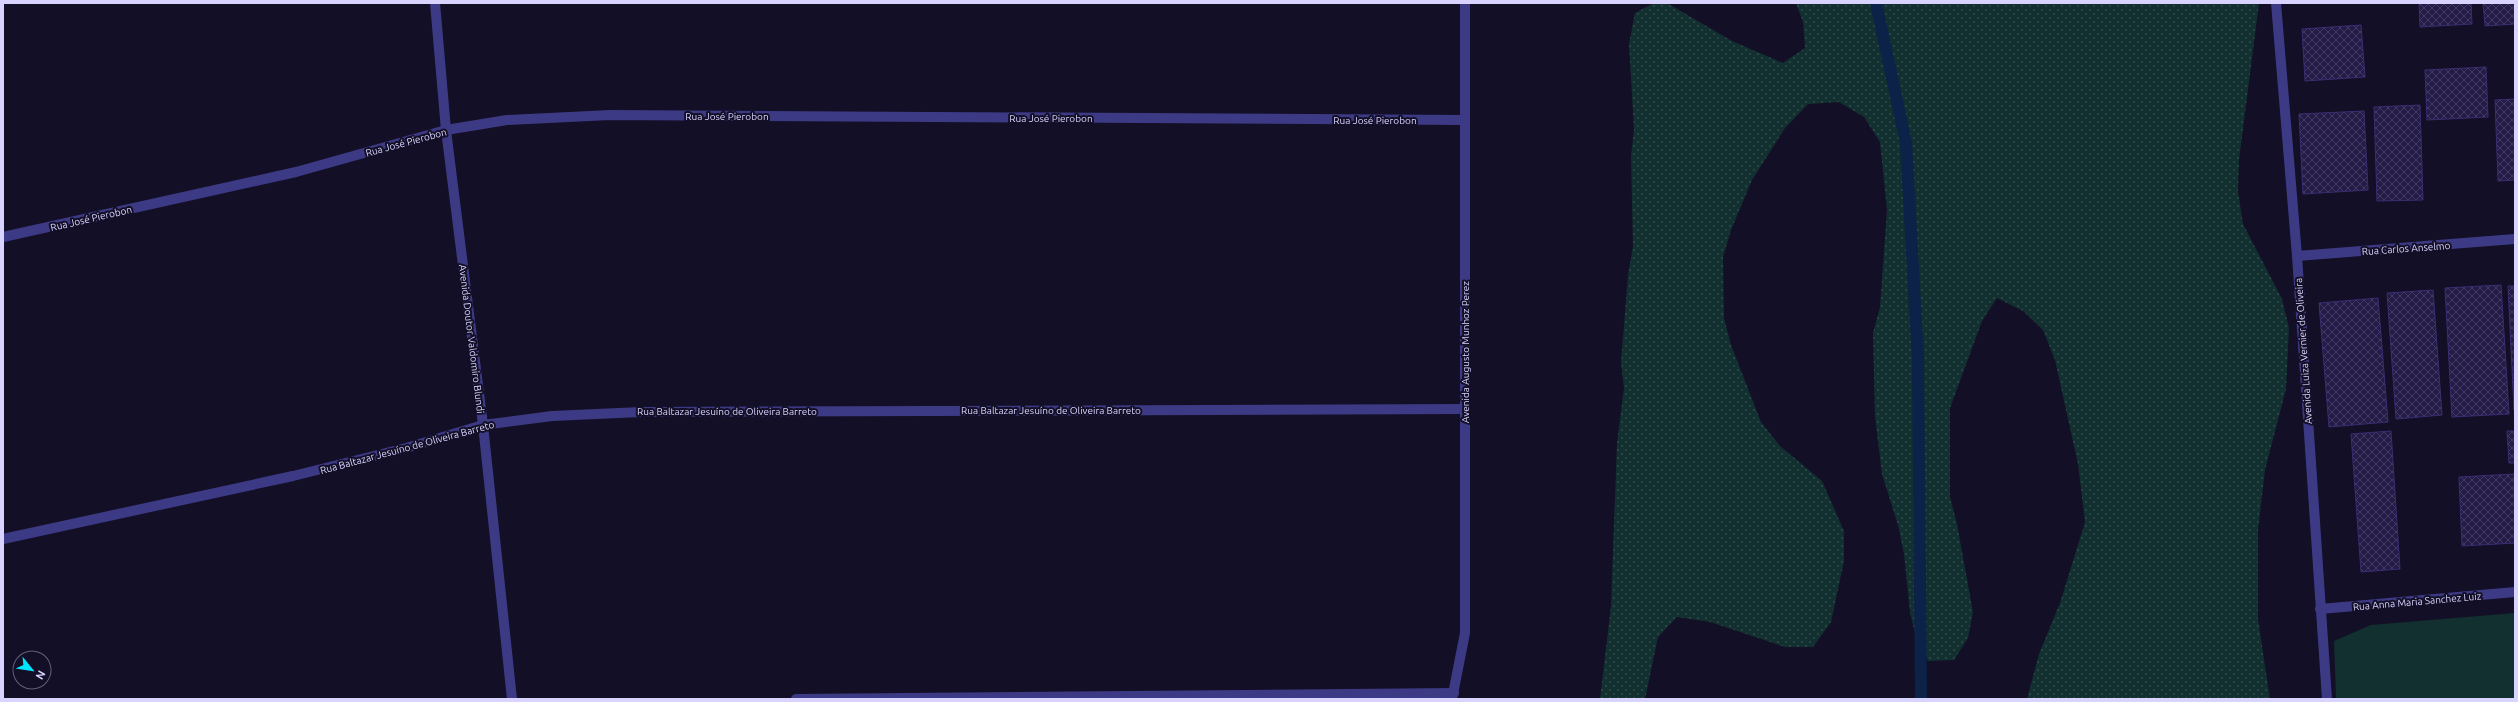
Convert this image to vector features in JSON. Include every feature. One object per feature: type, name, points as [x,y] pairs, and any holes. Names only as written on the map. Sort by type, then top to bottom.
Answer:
[{"type":"street","name":"Avenida Doutor Valdomiro Blundi","points":[[435,3],[446,130],[483,425],[512,699]]},
{"type":"street","name":"Avenida Augusto Munhoz Perez","points":[[1453,696],[1465,633],[1465,3]]},
{"type":"street","name":"Avenida Luiza Vernier de Oliveira","points":[[2276,3],[2297,256],[2327,699]]},
{"type":"street","name":"Rua José Pierobon","points":[[3,237],[296,172],[446,130],[507,120],[610,116],[1465,120]]},
{"type":"street","name":"Rua Carlos Anselmo","points":[[2297,256],[2515,239]]},
{"type":"street","name":"Rua Baltazar Jesuíno de Oliveira Barreto","points":[[3,539],[293,476],[406,448],[483,425],[552,416],[641,412],[1465,408]]},
{"type":"street","name":"Rua Anna Maria Sanchez Luiz","points":[[2320,609],[2515,592]]},
{"type":"street","points":[[796,699],[1453,696]]},
{"type":"green space","points":[[1654,3],[1667,3],[1732,41],[1783,63],[1805,48],[1803,22],[1796,3],[2259,3],[2239,160],[2238,191],[2243,224],[2282,299],[2289,328],[2286,389],[2265,470],[2258,530],[2258,619],[2270,699],[2027,699],[2039,654],[2060,603],[2085,522],[2078,464],[2055,360],[2043,330],[2023,311],[1997,298],[1982,321],[1950,408],[1950,497],[1957,524],[1973,612],[1968,638],[1954,660],[1928,661],[1916,638],[1910,612],[1904,554],[1898,525],[1882,474],[1875,417],[1873,333],[1880,307],[1887,210],[1880,142],[1864,117],[1839,102],[1808,104],[1785,128],[1752,180],[1731,230],[1723,257],[1724,318],[1731,345],[1761,422],[1780,446],[1822,481],[1844,531],[1844,561],[1831,622],[1813,647],[1785,647],[1710,622],[1677,617],[1658,637],[1645,699],[1600,699],[1611,606],[1617,443],[1624,388],[1621,363],[1628,275],[1633,246],[1631,156],[1634,130],[1629,44],[1635,13]]},
{"type":"green space","points":[[2515,613],[2515,699],[2336,699],[2334,641],[2371,625]]},
{"type":"building","points":[[2419,3],[2471,3],[2472,24],[2420,27]]},
{"type":"building","points":[[2483,3],[2515,3],[2515,24],[2485,26]]},
{"type":"building","points":[[2361,25],[2365,77],[2305,81],[2302,29]]},
{"type":"building","points":[[2486,67],[2488,117],[2427,120],[2425,70]]},
{"type":"building","points":[[2515,99],[2515,180],[2498,181],[2495,100]]},
{"type":"building","points":[[2420,105],[2423,200],[2377,201],[2374,107]]},
{"type":"building","points":[[2364,111],[2368,190],[2303,194],[2299,114]]},
{"type":"building","points":[[2501,285],[2509,414],[2452,417],[2445,288]]},
{"type":"building","points":[[2508,286],[2515,286],[2514,410]]},
{"type":"building","points":[[2433,290],[2442,415],[2396,419],[2387,293]]},
{"type":"building","points":[[2378,298],[2388,422],[2329,427],[2319,303]]},
{"type":"building","points":[[2391,431],[2400,569],[2361,572],[2351,434]]},
{"type":"building","points":[[2507,431],[2515,431],[2515,463],[2509,463]]},
{"type":"building","points":[[2514,474],[2515,543],[2462,546],[2459,477]]},
{"type":"waterway","points":[[1876,3],[1906,143],[1918,359],[1921,699]]}]
